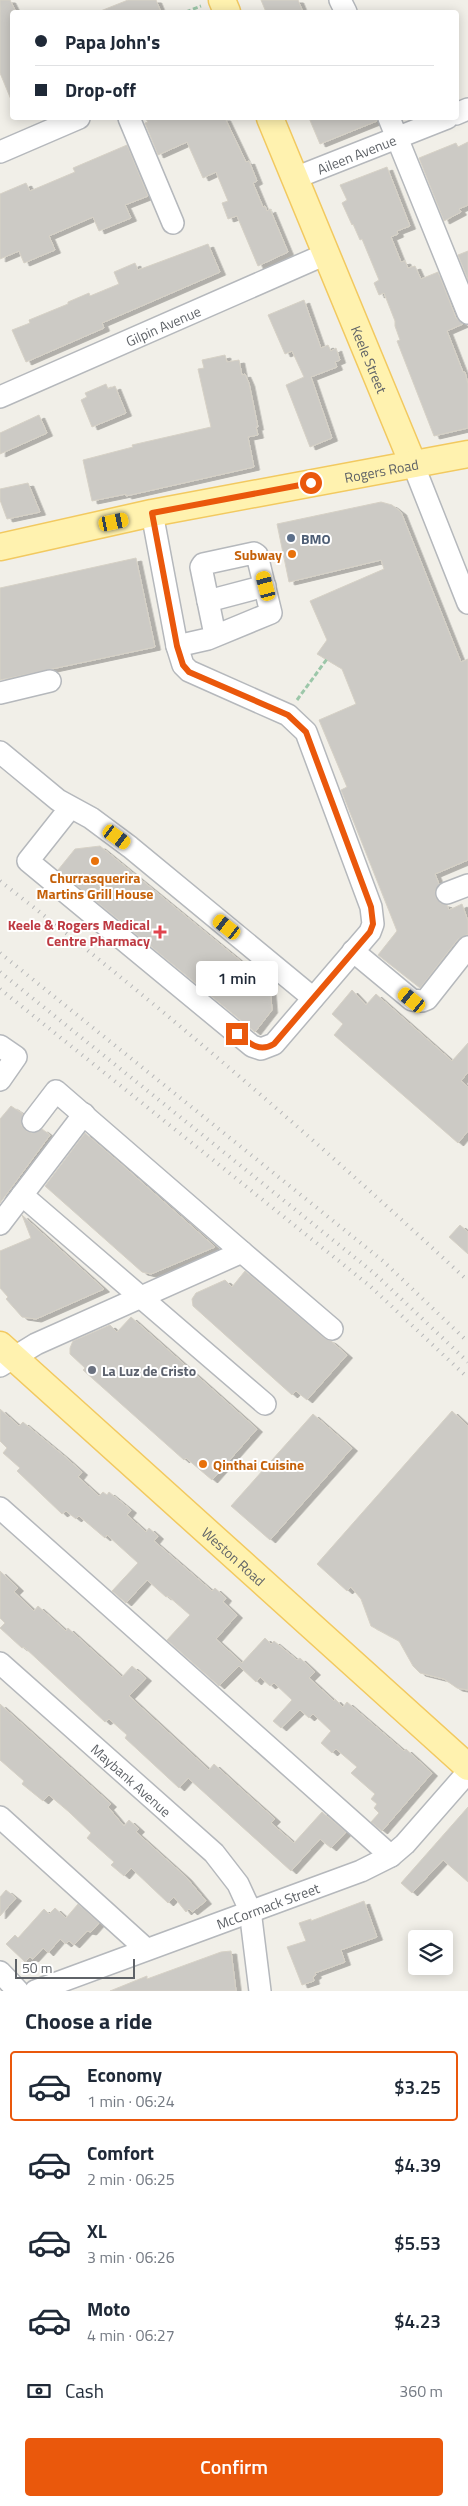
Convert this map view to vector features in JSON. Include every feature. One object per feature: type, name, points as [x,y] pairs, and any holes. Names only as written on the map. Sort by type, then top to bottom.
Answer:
[{"type":"main road","points":[[212,3],[224,10]]},
{"type":"main road","name":"Keele Street","points":[[271,120],[413,464]]},
{"type":"main road","name":"Rogers Road","points":[[0,547],[152,513],[468,454]]},
{"type":"main road","name":"Weston Road","points":[[5,1356],[468,1767]]},
{"type":"street","points":[[0,152],[74,120]]},
{"type":"street","points":[[130,120],[173,223]]},
{"type":"street","name":"Aileen Avenue","points":[[295,178],[392,127],[435,120]]},
{"type":"street","points":[[392,127],[468,314]]},
{"type":"street","name":"Gilpin Avenue","points":[[0,397],[326,254]]},
{"type":"street","name":"Keele Street","points":[[413,464],[468,603]]},
{"type":"street","points":[[70,808],[28,861],[252,1046],[261,1049],[274,1044],[370,932],[373,924],[371,907],[306,732],[288,715],[189,672],[183,665],[177,646],[152,513]]},
{"type":"street","points":[[177,646],[215,636],[271,613],[266,586],[257,555],[254,553],[203,564],[201,567],[215,636]]},
{"type":"street","points":[[208,601],[266,586]]},
{"type":"street","points":[[0,693],[50,681]]},
{"type":"street","points":[[0,752],[70,808],[91,818],[130,847],[314,998]]},
{"type":"street","points":[[447,893],[468,885]]},
{"type":"street","points":[[353,951],[412,1000],[422,1001],[427,999],[468,947]]},
{"type":"street","points":[[0,1046],[16,1057],[0,1080]]},
{"type":"street","points":[[33,1120],[56,1091],[332,1329]]},
{"type":"street","points":[[0,1224],[84,1114]]},
{"type":"street","points":[[22,1195],[265,1404]]},
{"type":"street","points":[[5,1356],[242,1252]]},
{"type":"street","points":[[0,1508],[392,1856]]},
{"type":"street","name":"Maybank Avenue","points":[[0,1662],[214,1853],[238,1884],[250,1910],[260,1991]]},
{"type":"street","name":"McCormack Street","points":[[35,1991],[250,1910],[361,1871],[392,1856],[405,1844],[468,1772]]},
{"type":"street","points":[[0,1817],[146,1949]]},
{"type":"street","points":[[0,1972],[18,1991]]},
{"type":"path","points":[[192,10],[212,3]]},
{"type":"path","points":[[295,702],[327,659]]},
{"type":"building","points":[[0,0],[10,0],[15,10],[10,10],[10,97],[0,73]]},
{"type":"building","points":[[128,0],[156,0],[160,10],[103,10]]},
{"type":"building","points":[[261,0],[298,0],[302,10],[265,10]]},
{"type":"building","points":[[146,120],[226,120],[246,162],[249,161],[257,181],[253,183],[263,207],[265,206],[267,211],[270,209],[288,252],[258,266],[237,216],[228,219],[222,203],[228,201],[216,172],[203,178],[187,142],[158,155],[145,123],[148,122]]},
{"type":"building","points":[[310,120],[377,120],[377,121],[320,144]]},
{"type":"building","points":[[468,142],[468,205],[459,209],[461,212],[444,221],[419,158],[456,143],[458,147]]},
{"type":"building","points":[[127,145],[148,196],[125,205],[131,218],[99,231],[93,217],[49,236],[55,250],[24,263],[19,251],[0,259],[0,194],[26,183],[30,191],[75,172],[73,168]]},
{"type":"building","points":[[387,167],[410,226],[397,231],[398,234],[391,237],[401,262],[405,261],[408,268],[415,266],[421,279],[438,272],[456,318],[463,324],[447,331],[463,372],[465,372],[468,384],[468,428],[434,436],[397,341],[400,340],[395,321],[384,293],[379,295],[374,283],[379,280],[362,239],[360,240],[342,203],[347,200],[340,185]]},
{"type":"building","points":[[208,244],[220,272],[102,323],[104,328],[26,362],[12,330],[30,323],[29,320],[68,304],[68,302],[89,293],[90,296],[119,284],[114,272],[135,263],[138,270]]},
{"type":"building","points":[[468,251],[468,280],[458,255]]},
{"type":"building","points":[[304,300],[321,348],[328,345],[331,351],[336,348],[340,360],[335,362],[337,367],[311,377],[332,438],[310,447],[286,385],[304,377],[292,351],[285,354],[268,315]]},
{"type":"building","points":[[225,355],[227,362],[239,360],[242,375],[245,374],[249,383],[258,427],[256,427],[258,435],[248,437],[254,467],[126,496],[126,494],[92,501],[83,460],[133,447],[132,445],[211,427],[198,369],[204,368],[202,360]]},
{"type":"building","points":[[106,384],[108,389],[115,386],[126,413],[92,427],[81,400],[87,397],[85,393]]},
{"type":"building","points":[[39,415],[47,433],[0,454],[0,433]]},
{"type":"building","points":[[28,483],[40,512],[7,519],[0,500],[0,489]]},
{"type":"building","points":[[381,502],[392,505],[401,512],[461,662],[468,659],[468,860],[435,874],[439,884],[435,891],[436,898],[440,903],[447,905],[449,910],[462,904],[468,921],[468,934],[458,939],[420,988],[378,955],[397,931],[341,790],[347,787],[319,720],[356,704],[342,669],[317,654],[327,640],[310,601],[384,569],[381,560],[289,582],[277,524]]},
{"type":"building","points":[[136,558],[155,647],[0,680],[0,588]]},
{"type":"building","points":[[100,846],[270,985],[272,1010],[255,1032],[58,870],[75,849]]},
{"type":"building","points":[[352,990],[366,1005],[376,994],[452,1061],[468,1043],[468,1072],[461,1081],[468,1087],[468,1131],[458,1143],[334,1035],[343,1024],[332,1014]]},
{"type":"building","points":[[11,1106],[23,1114],[21,1125],[26,1131],[32,1133],[42,1129],[50,1135],[0,1203],[0,1119]]},
{"type":"building","points":[[85,1133],[215,1247],[151,1274],[142,1272],[45,1186]]},
{"type":"building","points":[[22,1215],[104,1289],[36,1319],[22,1317],[6,1299],[8,1297],[0,1288],[0,1251],[31,1238]]},
{"type":"building","points":[[460,1225],[468,1232],[468,1254],[449,1237]]},
{"type":"building","points":[[245,1271],[347,1355],[307,1400],[296,1391],[292,1395],[193,1306],[192,1299],[196,1293],[225,1280],[232,1287]]},
{"type":"building","points":[[131,1317],[257,1429],[212,1480],[186,1458],[184,1460],[83,1370],[85,1368],[70,1354],[73,1341],[110,1325],[117,1332]]},
{"type":"building","points":[[0,1409],[19,1426],[23,1422],[64,1456],[82,1472],[78,1477],[99,1496],[103,1492],[107,1495],[109,1492],[131,1510],[127,1515],[146,1532],[149,1528],[158,1536],[154,1541],[212,1591],[215,1588],[226,1598],[223,1602],[237,1615],[216,1639],[242,1663],[265,1638],[271,1644],[274,1641],[297,1660],[300,1658],[315,1672],[309,1678],[334,1701],[335,1699],[343,1707],[347,1702],[404,1751],[406,1749],[432,1773],[382,1831],[371,1822],[379,1813],[374,1808],[377,1804],[371,1799],[375,1794],[351,1773],[357,1767],[336,1749],[332,1753],[321,1743],[331,1731],[313,1714],[309,1718],[300,1710],[281,1728],[273,1721],[292,1700],[274,1683],[270,1686],[260,1677],[256,1682],[239,1666],[219,1686],[167,1640],[190,1615],[168,1596],[166,1597],[147,1580],[126,1603],[112,1591],[138,1563],[107,1535],[105,1538],[79,1516],[76,1519],[66,1511],[62,1514],[17,1471],[20,1468],[3,1453],[7,1448],[0,1441]]},
{"type":"building","points":[[452,1411],[468,1426],[468,1690],[457,1688],[444,1679],[420,1673],[413,1666],[399,1641],[371,1626],[361,1599],[351,1587],[347,1591],[317,1564]]},
{"type":"building","points":[[313,1414],[352,1448],[270,1540],[231,1506]]},
{"type":"building","points":[[0,1571],[18,1588],[14,1592],[34,1611],[38,1606],[66,1631],[68,1628],[122,1677],[132,1666],[146,1678],[129,1696],[209,1770],[214,1764],[275,1819],[271,1823],[294,1843],[322,1812],[346,1832],[331,1848],[320,1839],[291,1871],[188,1778],[179,1788],[125,1738],[127,1735],[109,1719],[105,1722],[24,1647],[22,1648],[0,1628],[5,1623],[0,1618]]},
{"type":"building","points":[[0,1704],[111,1804],[108,1807],[124,1826],[129,1820],[139,1829],[136,1832],[186,1877],[206,1901],[192,1912],[189,1909],[186,1912],[174,1897],[168,1903],[131,1868],[124,1876],[111,1865],[114,1862],[87,1838],[91,1833],[69,1812],[49,1795],[43,1801],[22,1784],[24,1781],[0,1760]]},
{"type":"building","points":[[468,1807],[468,1882],[443,1860],[412,1893],[401,1883]]},
{"type":"building","points":[[6,1890],[16,1898],[0,1916],[0,1897]]},
{"type":"building","points":[[364,1901],[377,1937],[341,1950],[345,1962],[315,1973],[314,1981],[302,1985],[287,1947],[306,1941],[299,1923],[311,1919],[311,1921]]},
{"type":"building","points":[[78,1904],[99,1923],[91,1932],[87,1931],[74,1945],[69,1941],[66,1944],[60,1939],[48,1953],[43,1948],[33,1959],[30,1957],[25,1962],[6,1944],[15,1935],[18,1938],[44,1909],[49,1914],[55,1908],[66,1918]]},
{"type":"building","points":[[231,1951],[236,1991],[110,1991],[147,1976],[147,1979],[221,1952]]},
{"type":"railway","points":[[0,881],[180,1026],[297,1126],[468,1281]]},
{"type":"railway","points":[[0,953],[383,1261],[468,1342]]},
{"type":"railway","points":[[0,972],[374,1273],[468,1362]]},
{"type":"railway","points":[[0,989],[370,1286],[468,1378]]},
{"type":"place","name":"BMO","points":[[291,538]]},
{"type":"place","name":"Subway","points":[[292,554]]},
{"type":"place","name":"Churrasquerira Martins Grill House","points":[[95,861]]},
{"type":"place","name":"Keele & Rogers Medical Centre Pharmacy","points":[[160,932]]},
{"type":"place","name":"La Luz de Cristo","points":[[92,1370]]},
{"type":"place","name":"Qinthai Cuisine","points":[[203,1464]]},
{"type":"route","points":[[237,1034],[252,1046],[261,1049],[268,1048],[274,1044],[370,932],[373,924],[371,907],[306,732],[288,715],[189,672],[183,665],[177,646],[152,513],[311,483]]}]
